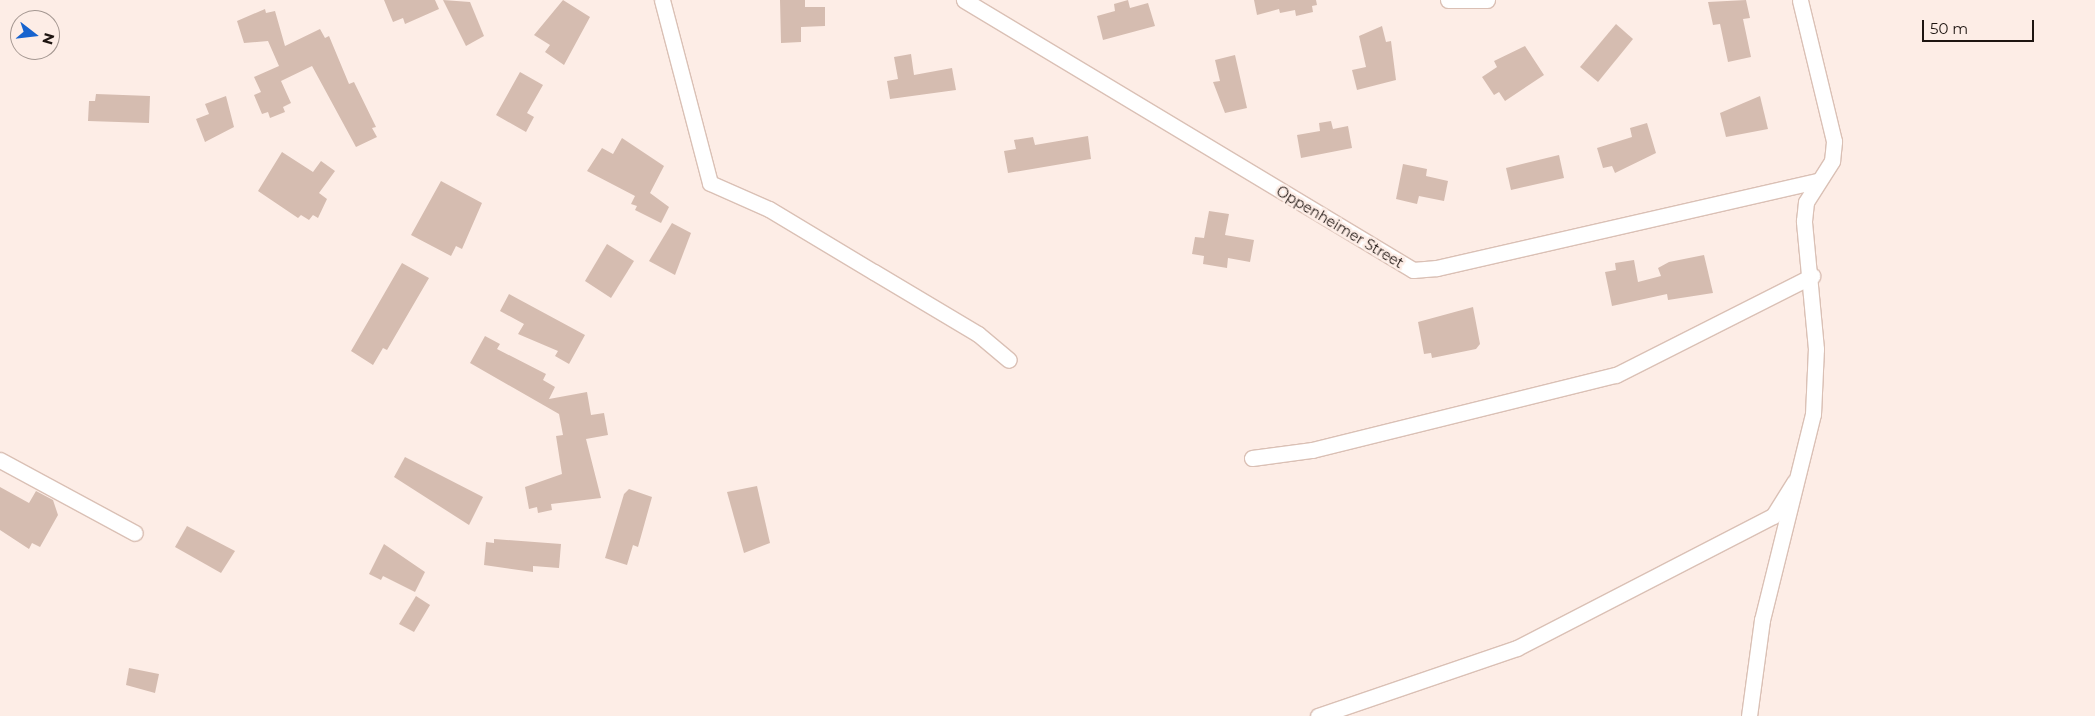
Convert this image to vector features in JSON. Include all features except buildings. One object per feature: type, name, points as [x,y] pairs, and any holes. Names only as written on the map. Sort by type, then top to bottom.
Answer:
[{"type":"street","points":[[662,0],[710,183],[769,210],[906,291],[978,334],[1009,360]]},
{"type":"street","name":"Oppenheimer Street","points":[[964,0],[1413,270],[1437,268],[1818,181]]},
{"type":"street","points":[[1448,0],[1487,0]]},
{"type":"street","points":[[1749,716],[1762,620],[1802,470],[1814,414],[1812,276],[1804,221],[1806,202],[1832,161],[1834,140],[1800,0]]},
{"type":"street","points":[[1252,458],[1312,450],[1616,375],[1812,276]]},
{"type":"street","points":[[0,460],[135,533]]},
{"type":"street","points":[[1318,716],[1517,648],[1589,612],[1773,516],[1802,470]]}]
